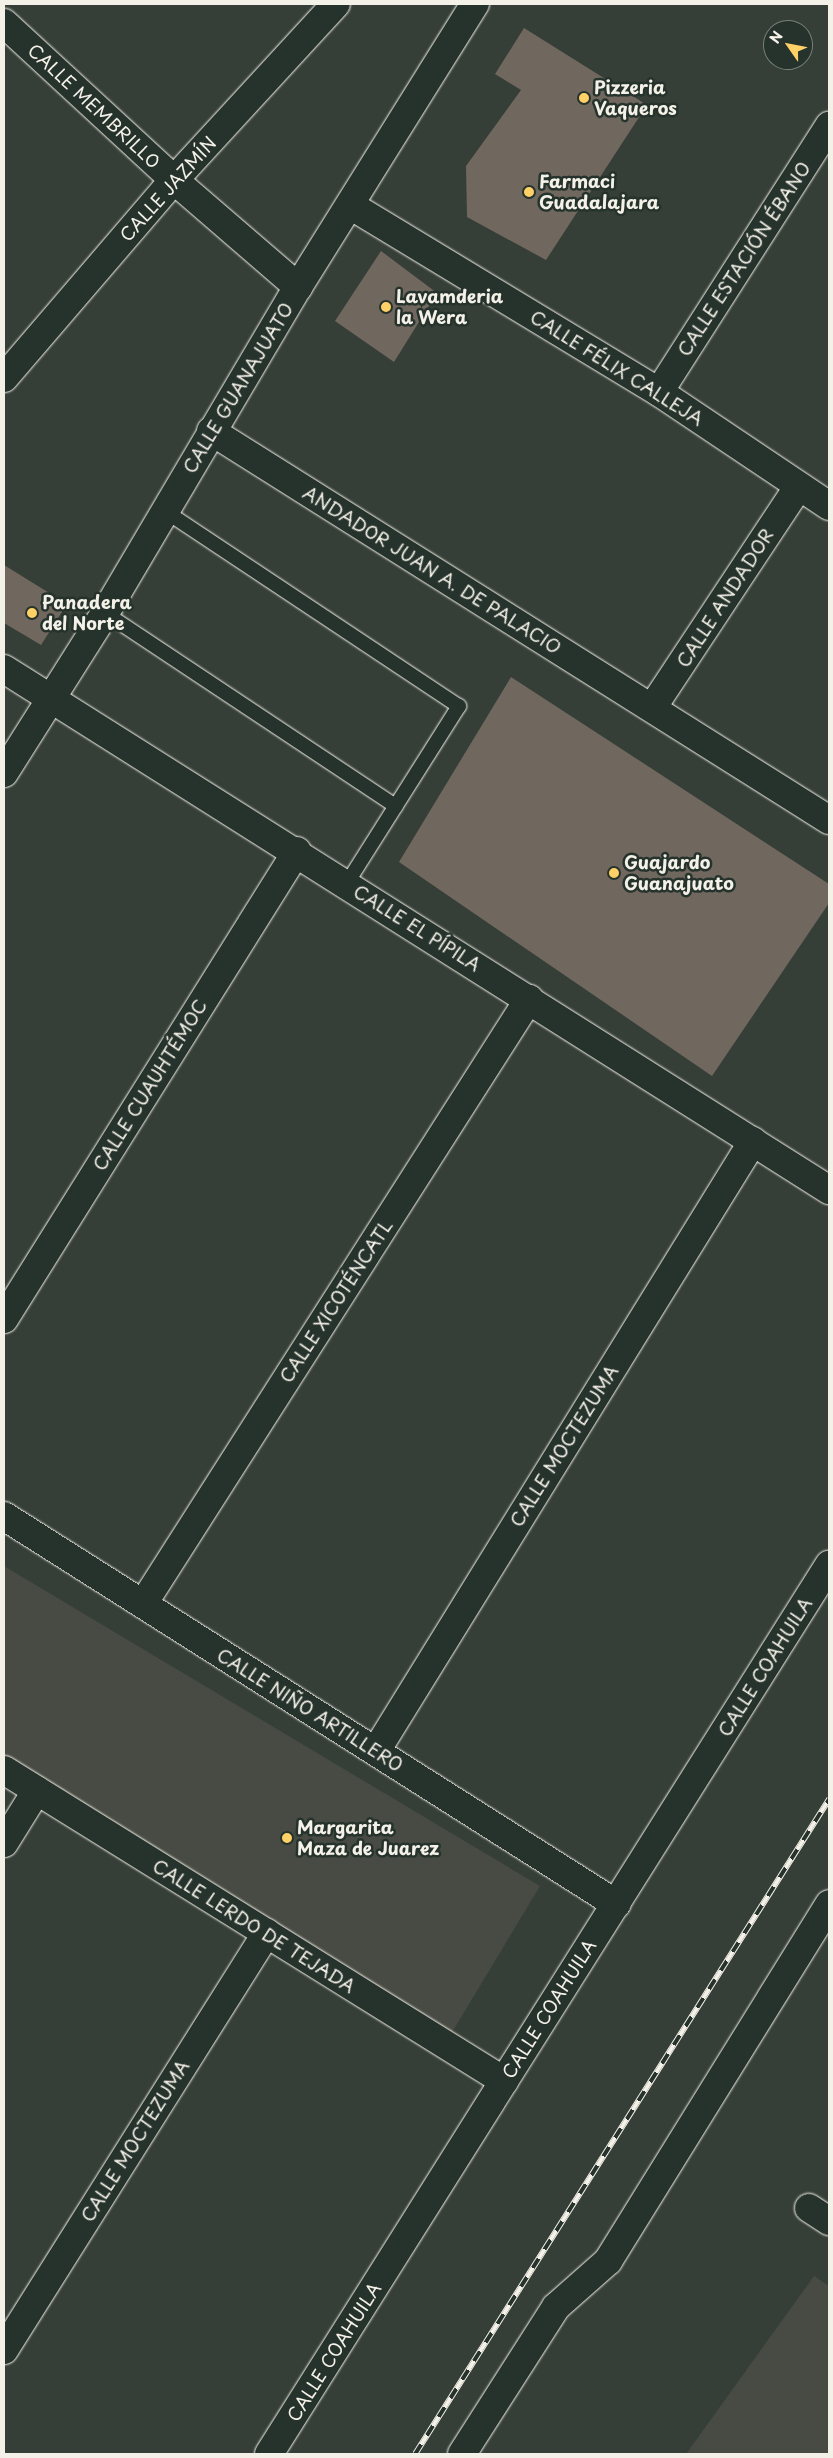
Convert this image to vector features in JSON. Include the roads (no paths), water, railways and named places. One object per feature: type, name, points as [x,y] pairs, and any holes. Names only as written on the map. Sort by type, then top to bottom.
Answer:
[{"type":"street","name":"CALLE JAZMÍN","points":[[4,378],[174,180],[336,4]]},
{"type":"street","name":"CALLE GUANAJUATO","points":[[4,773],[105,613],[211,431],[298,287],[475,4]]},
{"type":"street","name":"CALLE MEMBRILLO","points":[[4,23],[174,180],[298,287]]},
{"type":"street","name":"CALLE ESTACIÓN ÉBANO","points":[[659,392],[829,126]]},
{"type":"street","name":"CALLE FÉLIX CALLEJA","points":[[350,205],[659,392],[829,506]]},
{"type":"street","name":"ANDADOR JUAN A. DE PALACIO","points":[[211,431],[829,820]]},
{"type":"street","name":"CALLE ANDADOR","points":[[652,708],[798,487]]},
{"type":"street","name":"CALLE EL PÍPILA","points":[[4,669],[52,697],[347,883],[829,1190]]},
{"type":"street","name":"CALLE CUAUHTÉMOC","points":[[4,1319],[296,851]]},
{"type":"street","name":"CALLE XICOTÉNCATL","points":[[143,1604],[529,999]]},
{"type":"street","name":"CALLE MOCTEZUMA","points":[[376,1751],[753,1141]]},
{"type":"street","name":"CALLE NIÑO ARTILLERO","points":[[4,1516],[616,1904]]},
{"type":"street","name":"CALLE COAHUILA","points":[[269,2454],[829,1565]]},
{"type":"street","name":"CALLE LERDO DE TEJADA","points":[[4,1770],[504,2081]]},
{"type":"street","points":[[4,1843],[37,1790]]},
{"type":"street","points":[[462,2454],[556,2307],[608,2262],[829,1904]]},
{"type":"street","name":"CALLE MOCTEZUMA","points":[[4,2350],[266,1933]]},
{"type":"lane","points":[[165,511],[459,706],[347,883]]},
{"type":"lane","points":[[105,613],[396,806]]},
{"type":"railway","points":[[415,2454],[829,1799]]},
{"type":"place","name":"Pizzeria Vaqueros","points":[[584,98]]},
{"type":"place","name":"Farmaci Guadalajara","points":[[529,192]]},
{"type":"place","name":"Lavamderia la Wera","points":[[386,307]]},
{"type":"place","name":"Panadera del Norte","points":[[32,613]]},
{"type":"place","name":"Guajardo Guanajuato","points":[[614,873]]},
{"type":"place","name":"Margarita Maza de Juarez","points":[[287,1838]]}]
